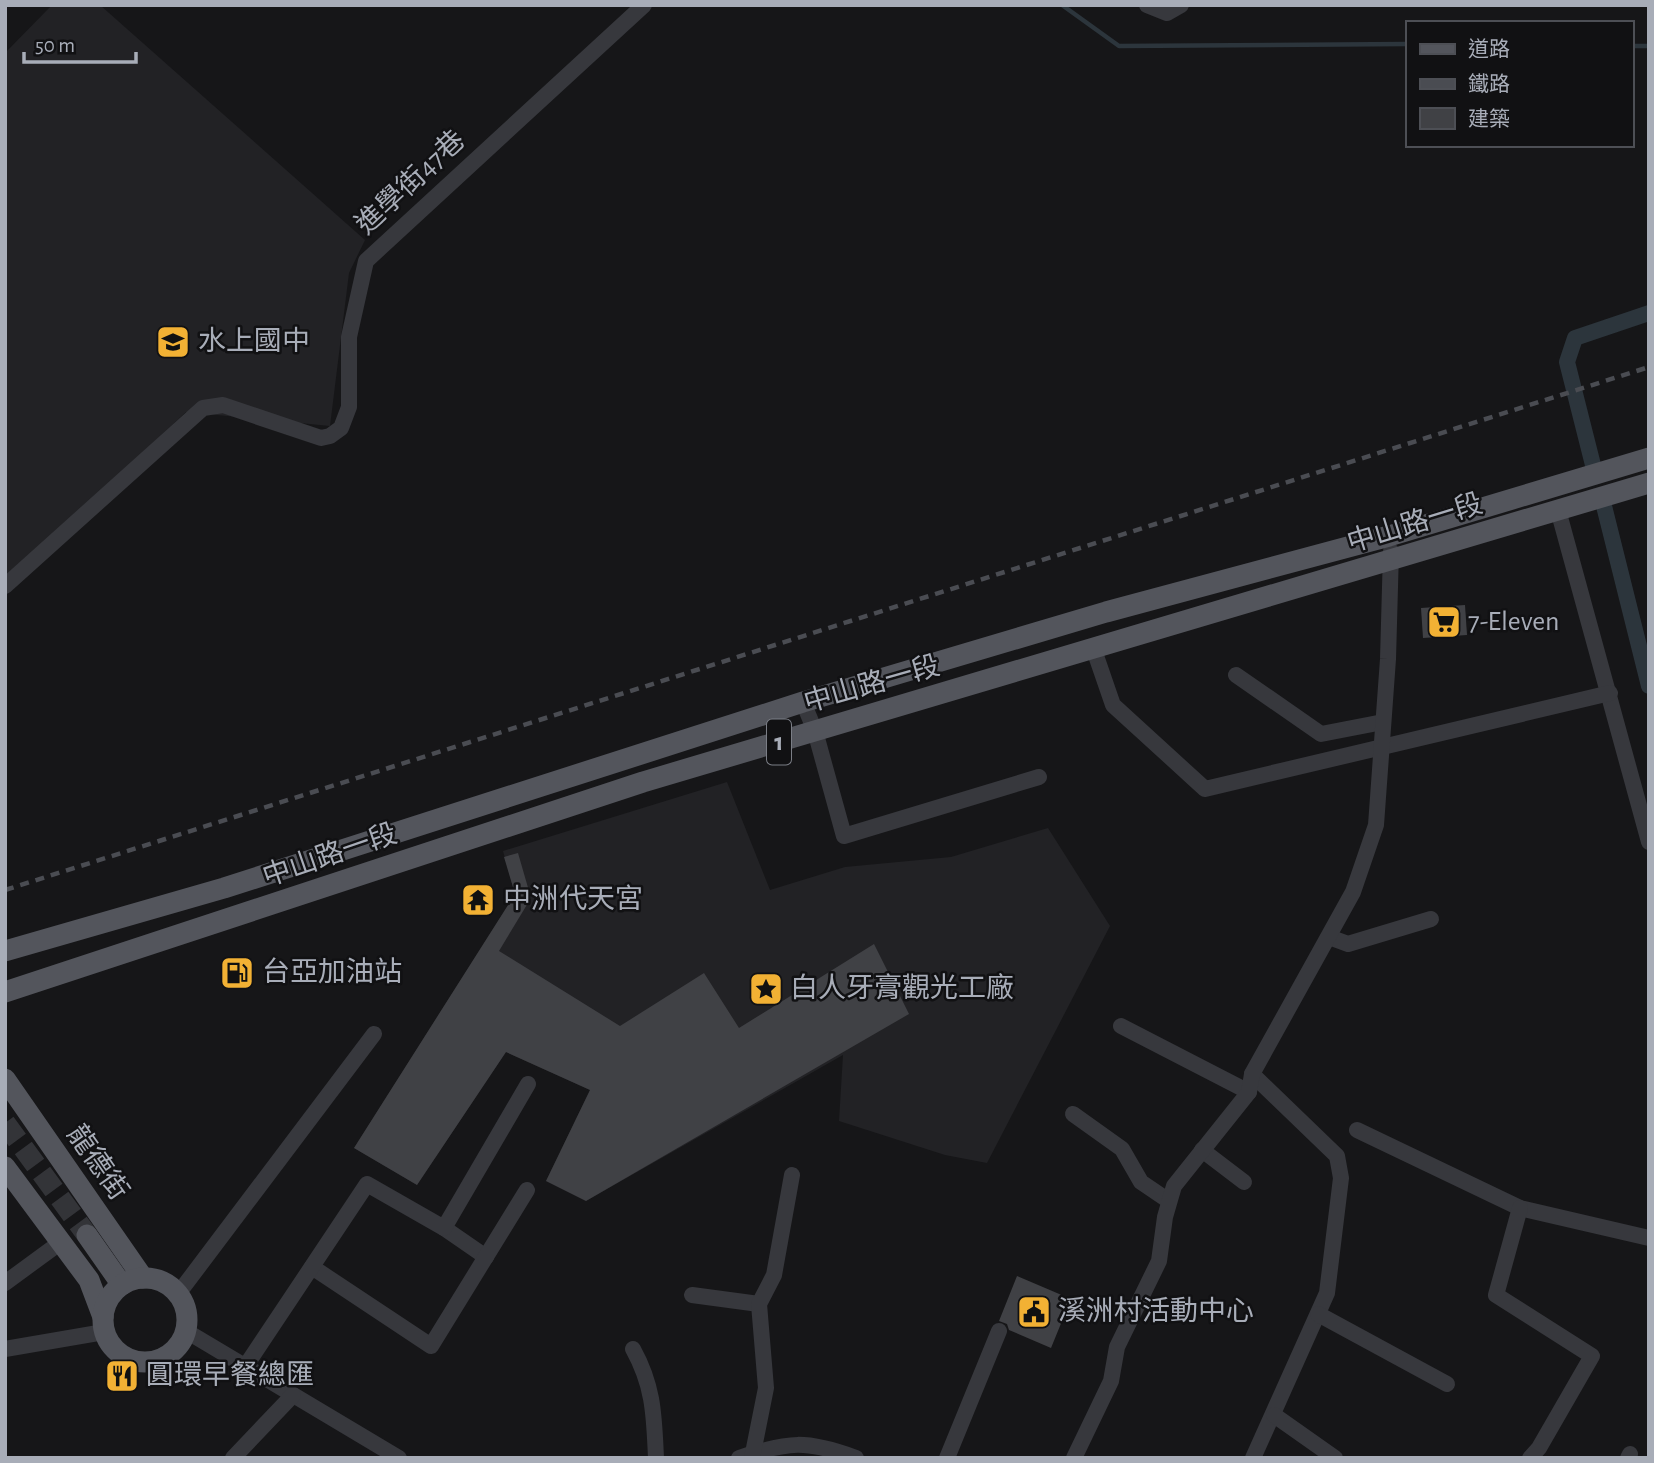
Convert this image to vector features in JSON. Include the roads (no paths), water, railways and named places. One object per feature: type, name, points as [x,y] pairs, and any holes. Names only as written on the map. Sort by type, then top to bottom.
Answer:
[{"type":"main road","name":"中山路一段","points":[[5,951],[224,888],[803,702],[1107,611],[1389,536],[1649,458]]},
{"type":"main road","name":"1","points":[[1558,510],[1649,483]]},
{"type":"main road","name":"中山路一段","points":[[5,992],[643,782],[1558,510]]},
{"type":"main road","points":[[224,888],[230,919]]},
{"type":"main road","name":"龍德街","points":[[5,1079],[143,1278]]},
{"type":"main road","points":[[5,1167],[89,1280],[104,1324],[120,1354],[145,1362],[170,1354],[186,1331],[184,1306],[178,1294],[168,1285],[143,1278],[122,1285],[112,1293],[104,1324]]},
{"type":"main road","points":[[87,1235],[122,1285]]},
{"type":"street","name":"進學街47巷","points":[[5,586],[203,408],[223,405],[321,438],[330,436],[341,428],[349,407],[349,337],[366,261],[644,5]]},
{"type":"street","points":[[1147,5],[1167,13],[1181,5]]},
{"type":"street","points":[[1558,510],[1649,842]]},
{"type":"street","points":[[1074,1458],[1111,1381],[1117,1347],[1159,1261],[1174,1186],[1249,1092],[1252,1074],[1353,892],[1376,825],[1392,561],[1389,536]]},
{"type":"street","points":[[1093,647],[1113,705],[1205,789],[1610,693]]},
{"type":"street","points":[[1236,675],[1321,734],[1383,722]]},
{"type":"street","points":[[803,702],[815,731],[844,836],[1039,777]]},
{"type":"street","points":[[1329,937],[1348,944],[1431,919]]},
{"type":"street","points":[[1121,1026],[1249,1092]]},
{"type":"street","points":[[178,1294],[374,1034]]},
{"type":"street","points":[[1252,1074],[1337,1156],[1341,1178],[1326,1293],[1253,1458]]},
{"type":"street","points":[[444,1228],[528,1084]]},
{"type":"street","points":[[1073,1114],[1122,1149],[1141,1182],[1170,1201]]},
{"type":"street","points":[[1357,1130],[1520,1208],[1649,1238]]},
{"type":"street","points":[[1202,1150],[1244,1182]]},
{"type":"street","points":[[748,1456],[766,1388],[759,1304],[774,1275],[792,1175]]},
{"type":"street","points":[[245,1367],[367,1184],[444,1228],[485,1256]]},
{"type":"street","points":[[312,1267],[430,1346],[527,1190]]},
{"type":"street","points":[[1520,1208],[1496,1295],[1592,1356],[1539,1448],[1530,1458]]},
{"type":"street","points":[[5,1283],[61,1242]]},
{"type":"street","points":[[692,1295],[759,1304]]},
{"type":"street","points":[[1318,1314],[1447,1384]]},
{"type":"street","points":[[5,1349],[104,1324]]},
{"type":"street","points":[[186,1331],[293,1395],[381,1453],[399,1458]]},
{"type":"street","points":[[947,1458],[999,1331]]},
{"type":"street","points":[[633,1349],[648,1376],[653,1403],[656,1458]]},
{"type":"street","points":[[233,1458],[293,1395]]},
{"type":"street","points":[[1274,1415],[1335,1458]]},
{"type":"street","points":[[748,1456],[779,1446],[816,1444],[856,1458]]},
{"type":"waterway","points":[[1062,5],[1119,46],[1406,44]]},
{"type":"waterway","points":[[1633,46],[1649,46]]},
{"type":"waterway","points":[[1593,465],[1567,362],[1575,338],[1649,313]]},
{"type":"waterway","points":[[1604,506],[1649,686]]},
{"type":"tunnel","points":[[5,1123],[87,1235]]},
{"type":"railway","points":[[5,890],[1649,367]]},
{"type":"place","name":"水上國中","points":[[173,342]]},
{"type":"place","name":"7-Eleven","points":[[1444,622]]},
{"type":"place","name":"中洲代天宮","points":[[478,900]]},
{"type":"place","name":"台亞加油站","points":[[237,973]]},
{"type":"place","name":"白人牙膏觀光工廠","points":[[766,989]]},
{"type":"place","name":"溪洲村活動中心","points":[[1034,1312]]},
{"type":"place","name":"圓環早餐總匯","points":[[122,1376]]}]
